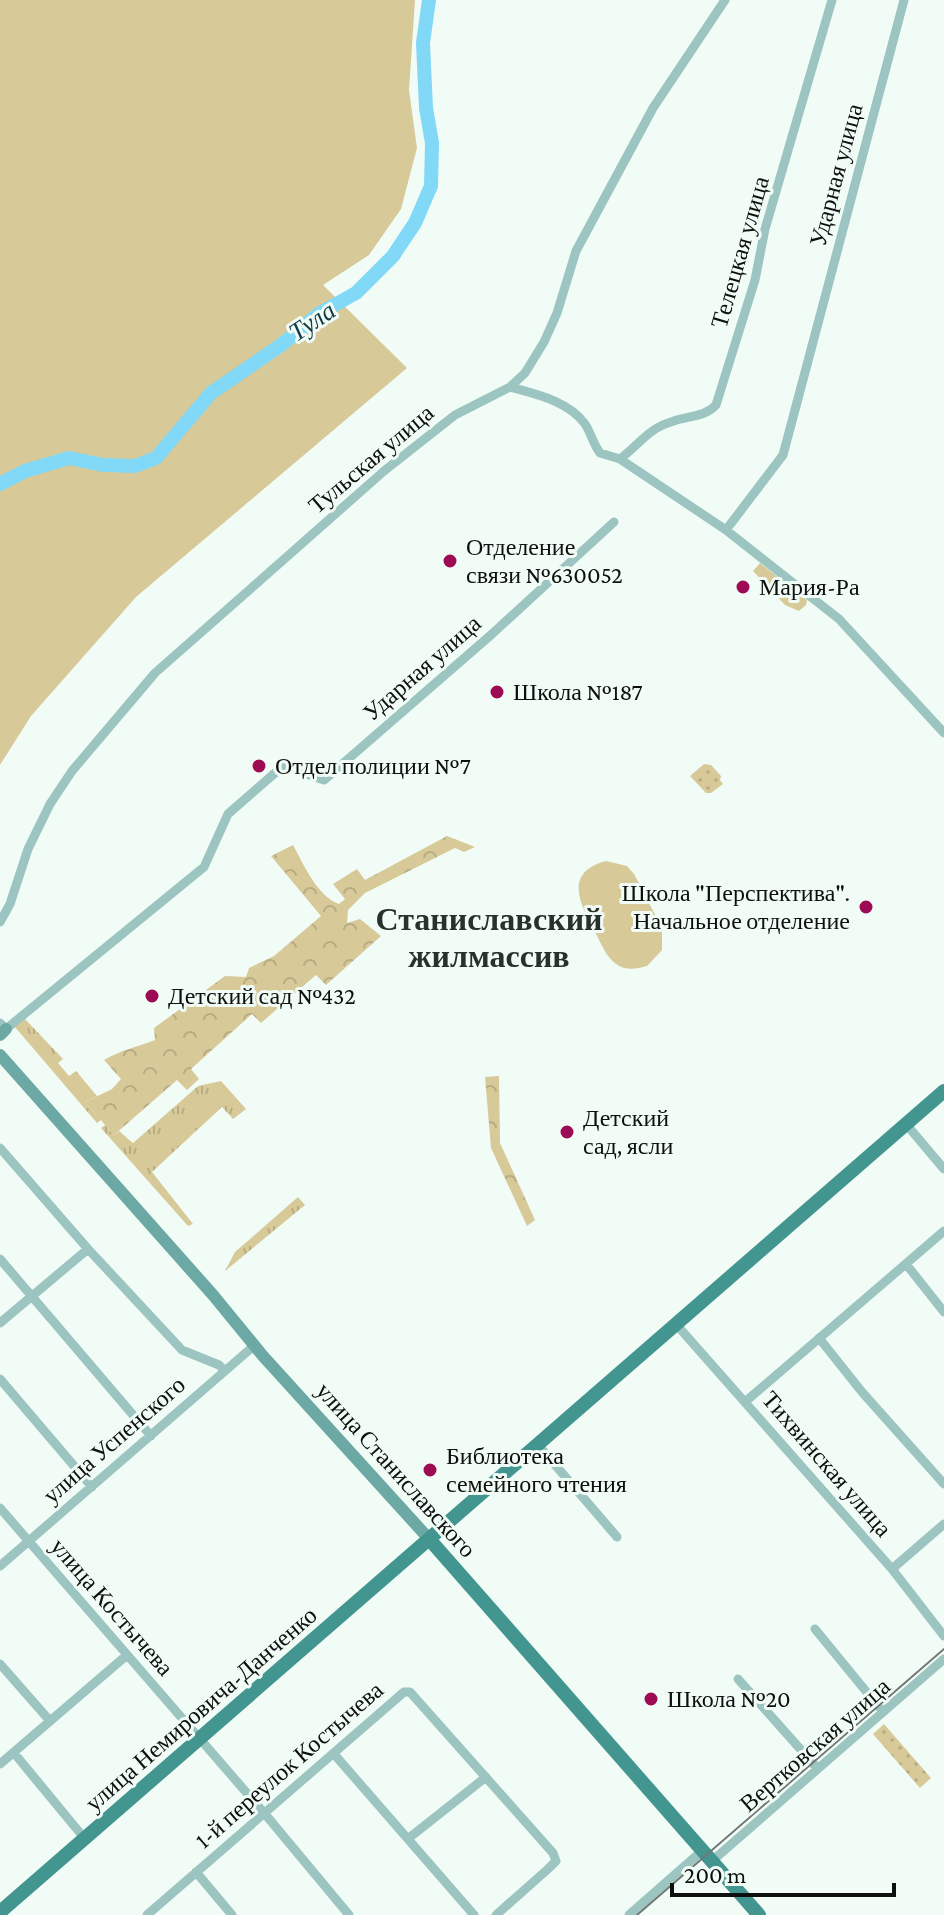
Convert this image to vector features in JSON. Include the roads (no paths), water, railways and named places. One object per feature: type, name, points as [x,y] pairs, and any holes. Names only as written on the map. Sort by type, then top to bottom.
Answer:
[{"type":"main road","name":"улица Немировича-Данченко","points":[[0,1912],[944,1091]]},
{"type":"main road","name":"улица Станиславского","points":[[430,1540],[759,1915]]},
{"type":"street","name":"Тульская улица","points":[[0,922],[10,904],[28,849],[50,804],[72,771],[155,673],[384,471],[455,415],[510,387],[525,373],[544,342],[567,286],[576,251],[653,108],[725,0]]},
{"type":"street","name":"Телецкая улица","points":[[620,459],[641,437],[662,425],[710,411],[716,405],[755,280],[765,229],[832,0]]},
{"type":"street","name":"Ударная улица","points":[[726,530],[783,455],[904,0]]},
{"type":"street","points":[[510,387],[569,409],[586,426],[600,453],[620,459],[726,530],[839,619],[944,733]]},
{"type":"street","name":"Ударная улица","points":[[2,1029],[204,867],[228,814],[283,766],[324,780],[492,634],[614,522]]},
{"type":"street","name":"улица Станиславского","points":[[0,1055],[430,1540]]},
{"type":"street","points":[[906,1124],[944,1169]]},
{"type":"street","points":[[0,1148],[182,1350],[224,1370]]},
{"type":"street","points":[[745,1402],[944,1231]]},
{"type":"street","points":[[0,1323],[88,1249]]},
{"type":"street","points":[[0,1259],[151,1436]]},
{"type":"street","points":[[906,1264],[944,1312]]},
{"type":"street","name":"Тихвинская улица","points":[[675,1323],[892,1569],[944,1636]]},
{"type":"street","points":[[819,1338],[862,1392],[944,1484]]},
{"type":"street","name":"улица Успенского","points":[[0,1566],[255,1345]]},
{"type":"street","points":[[0,1379],[92,1487]]},
{"type":"street","points":[[538,1445],[617,1537]]},
{"type":"street","name":"улица Костычева","points":[[0,1508],[349,1915]]},
{"type":"street","points":[[892,1569],[944,1524]]},
{"type":"street","points":[[815,1629],[883,1712]]},
{"type":"street","points":[[0,1764],[127,1655]]},
{"type":"street","name":"Вертковская улица","points":[[629,1915],[818,1769],[944,1659]]},
{"type":"street","points":[[0,1664],[50,1721]]},
{"type":"street","points":[[738,1679],[818,1769]]},
{"type":"street","name":"1-й переулок Костычева","points":[[147,1915],[404,1692],[410,1692],[553,1853],[556,1861],[496,1915]]},
{"type":"street","points":[[14,1753],[85,1839]]},
{"type":"street","points":[[334,1754],[474,1915]]},
{"type":"street","points":[[409,1838],[486,1777]]},
{"type":"street","points":[[196,1872],[232,1915]]},
{"type":"waterway","name":"Тула","points":[[0,484],[25,471],[69,458],[103,465],[135,466],[156,458],[211,393],[281,345],[320,313],[356,293],[393,256],[415,223],[431,186],[432,143],[426,108],[423,43],[429,0]]},
{"type":"tram line","points":[[637,1915],[944,1649]]},
{"type":"place","name":"Отделение связи №630052","points":[[450,561]]},
{"type":"place","name":"Мария-Ра","points":[[743,587]]},
{"type":"place","name":"Школа №187","points":[[497,692]]},
{"type":"place","name":"Отдел полиции №7","points":[[259,766]]},
{"type":"place","name":"Школа \"Перспектива\". Начальное отделение","points":[[866,907]]},
{"type":"place","name":"Детский сад №432","points":[[152,996]]},
{"type":"place","name":"Детский сад, ясли","points":[[567,1132]]},
{"type":"place","name":"Библиотека семейного чтения","points":[[430,1470]]},
{"type":"place","name":"Школа №20","points":[[651,1699]]},
{"type":"district","name":"Станиславский жилмассив","points":[[489,938]]}]
